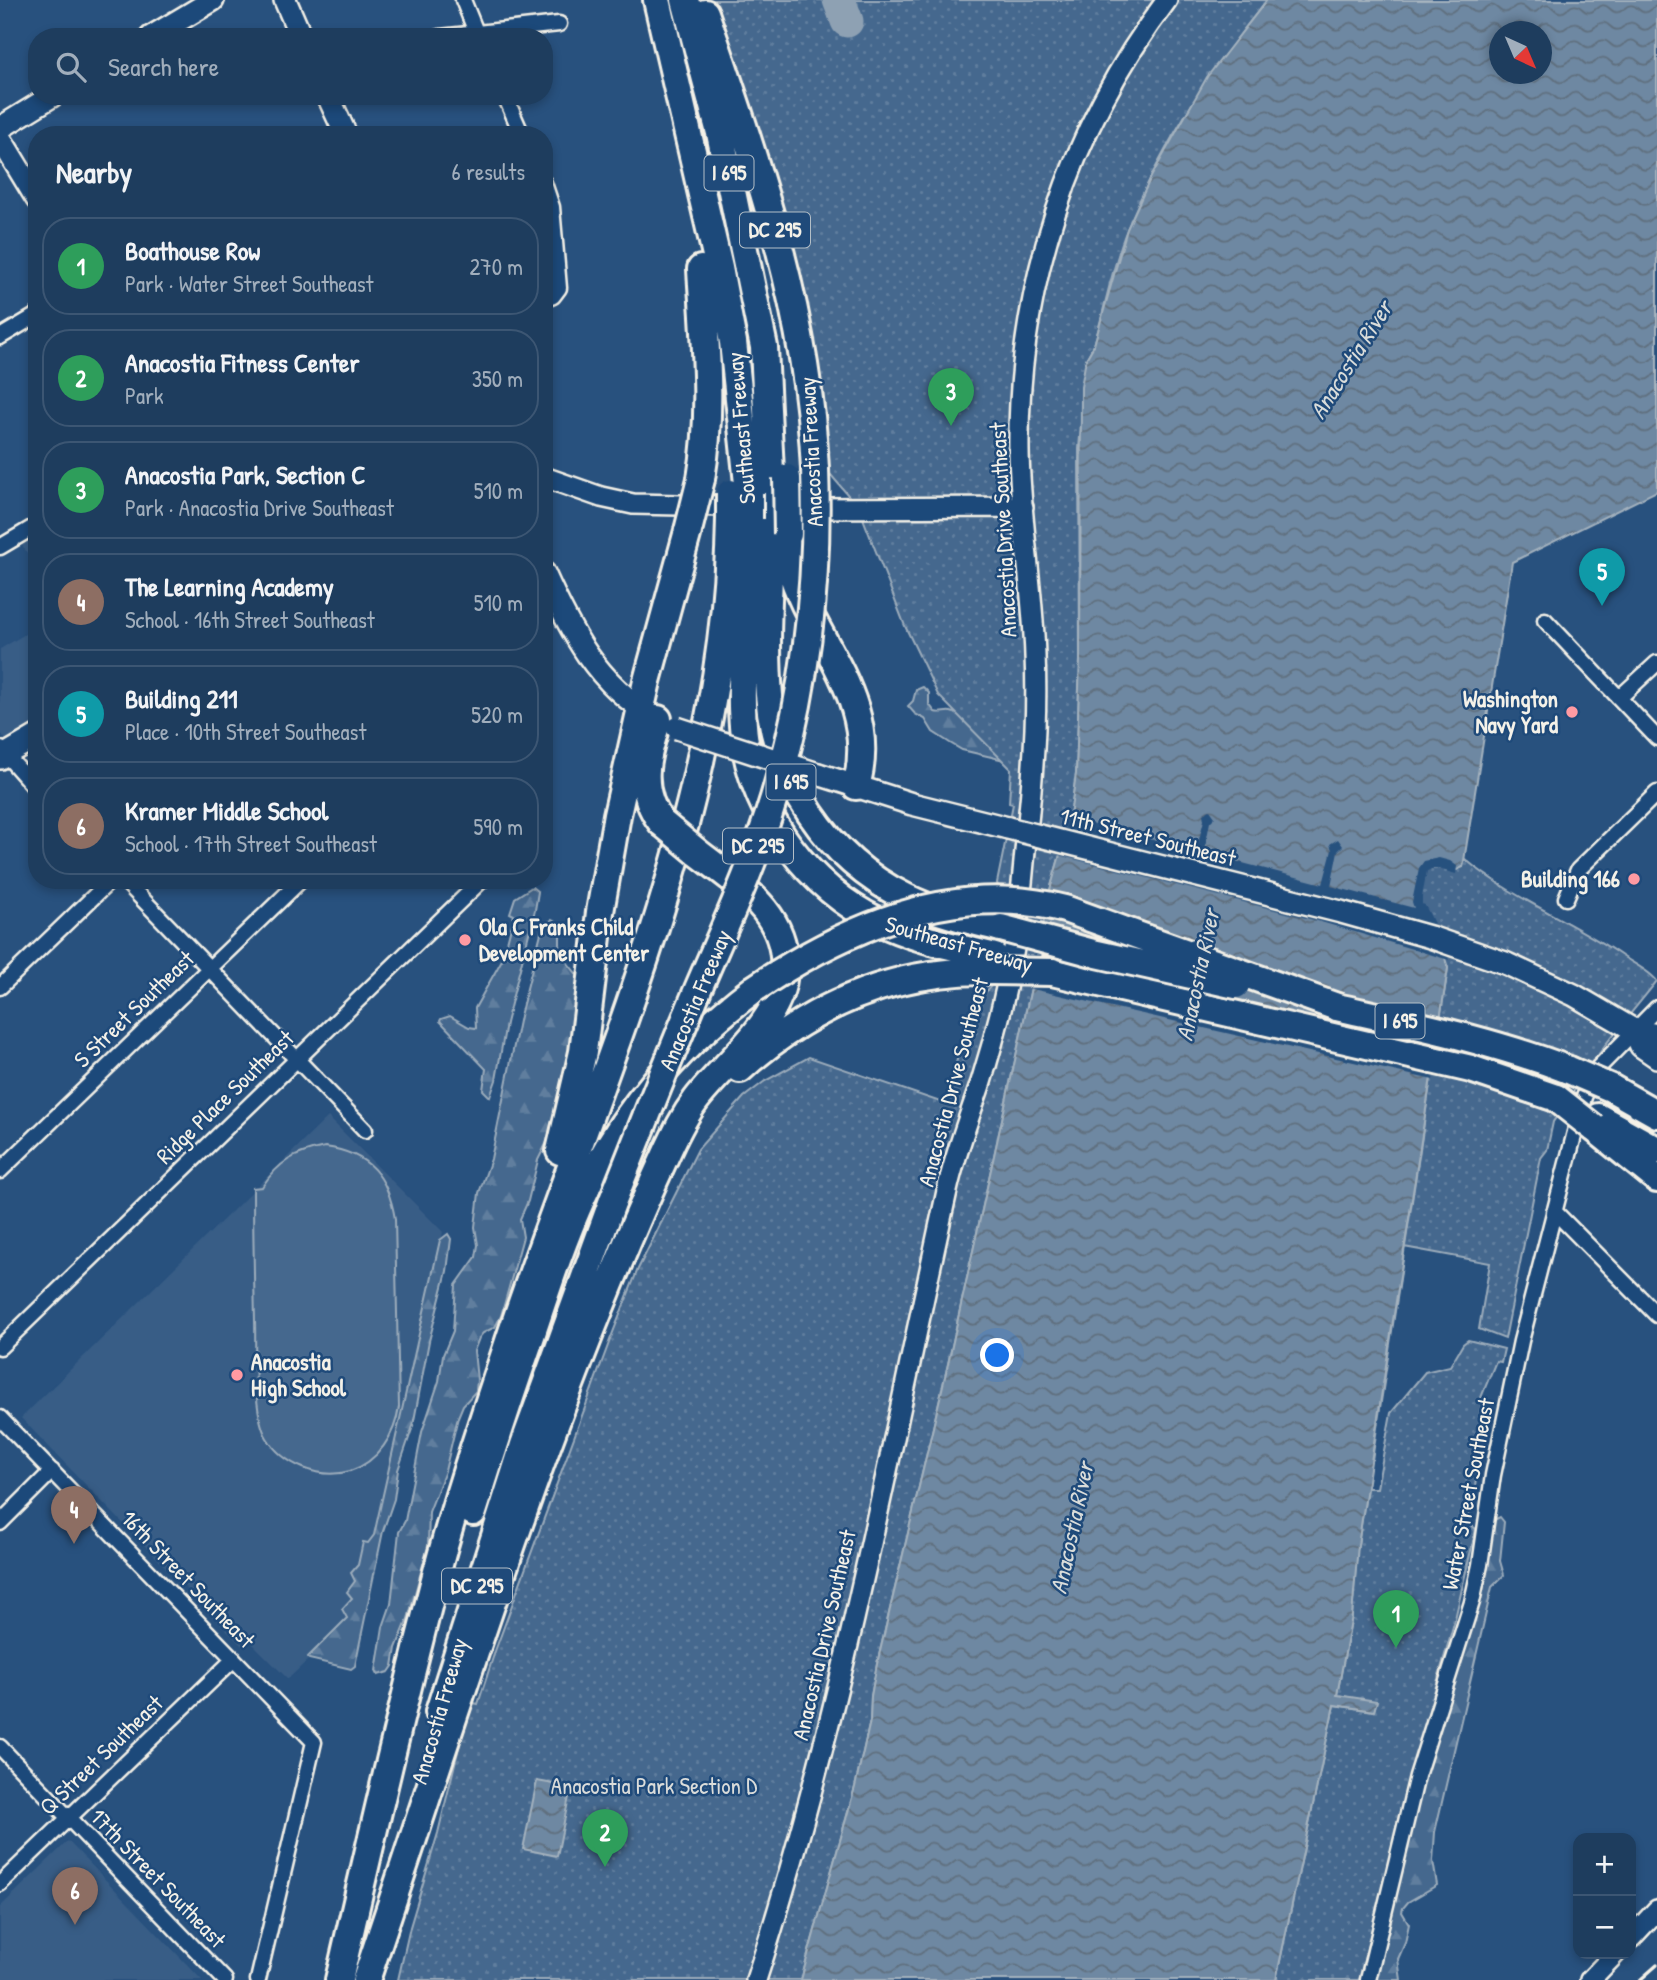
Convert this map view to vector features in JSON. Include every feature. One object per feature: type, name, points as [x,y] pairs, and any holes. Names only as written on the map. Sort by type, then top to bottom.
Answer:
[{"type":"highway","name":"Anacostia Freeway","points":[[338,1980],[433,1585],[471,1456],[635,991],[681,842],[702,755],[718,667],[728,578],[759,506],[725,401],[718,342],[701,269],[649,0]]},
{"type":"highway","name":"Southeast Freeway","points":[[657,0],[719,268],[733,342],[759,506],[769,696],[779,751],[786,771],[802,800],[835,844],[877,881],[926,906],[1119,959],[1462,1035],[1569,1070],[1611,1088],[1657,1114]]},
{"type":"highway","name":"Southeast Freeway","points":[[685,0],[720,133],[764,347],[759,506],[741,706],[748,759],[769,814],[800,860],[824,884],[870,917],[994,964],[1052,972],[1456,1065],[1509,1080],[1556,1098],[1595,1122],[1657,1150]]},
{"type":"highway","name":"Anacostia Freeway","points":[[366,1980],[418,1783],[472,1601],[538,1402],[665,1069],[748,873],[780,778],[796,712],[808,635],[815,557],[815,469],[804,357],[786,270],[755,158],[700,0]]},
{"type":"highway","points":[[366,1980],[521,1523],[595,1325],[650,1190],[688,1111],[769,1015],[778,1000],[784,979],[785,958],[782,943],[769,914],[752,896],[663,823],[650,802],[645,779],[646,758],[659,719],[688,531],[707,443],[709,416],[701,269]]},
{"type":"highway","points":[[759,506],[833,654],[858,717],[861,762],[856,786]]},
{"type":"highway","points":[[514,1328],[576,1090],[611,841],[659,719]]},
{"type":"highway","points":[[363,1875],[479,1492],[574,1216],[603,1156],[646,1093],[688,1045],[754,989],[811,954],[881,922],[944,904],[1000,899],[1065,909],[1337,1007]]},
{"type":"highway","points":[[650,1190],[676,1142],[703,1107],[742,1067],[794,1027],[843,1001],[894,982],[994,964]]},
{"type":"highway","points":[[1595,1122],[1657,1179]]},
{"type":"main road","points":[[166,28],[213,0]]},
{"type":"main road","points":[[285,0],[297,28]]},
{"type":"main road","points":[[0,128],[37,105]]},
{"type":"main road","points":[[331,105],[339,126]]},
{"type":"main road","points":[[0,138],[28,184]]},
{"type":"main road","points":[[553,592],[586,656],[614,687],[659,719]]},
{"type":"main road","name":"11th Street Southeast","points":[[659,719],[922,807],[1341,912],[1430,937],[1505,964],[1574,995],[1634,1030],[1657,1035]]},
{"type":"main road","points":[[2,753],[28,740]]},
{"type":"main road","name":"11th Street Southeast","points":[[1634,1030],[1641,1046],[1657,1057]]},
{"type":"street","points":[[463,0],[474,28]]},
{"type":"street","name":"Anacostia Drive Southeast","points":[[757,1980],[799,1839],[837,1695],[949,1183],[989,1056],[1014,945],[1033,779],[1037,711],[1031,582],[1019,444],[1023,358],[1030,310],[1048,235],[1069,173],[1096,113],[1124,62],[1167,0]]},
{"type":"street","points":[[529,28],[559,24]]},
{"type":"street","points":[[509,105],[518,126]]},
{"type":"street","points":[[553,219],[559,288],[553,296]]},
{"type":"street","points":[[0,337],[28,320]]},
{"type":"street","points":[[553,480],[601,497],[633,504],[813,508],[1023,507]]},
{"type":"street","points":[[0,547],[28,530]]},
{"type":"street","points":[[1545,620],[1657,738]]},
{"type":"street","points":[[1619,698],[1657,663]]},
{"type":"street","points":[[2,753],[28,780]]},
{"type":"street","points":[[1566,898],[1578,870],[1657,793]]},
{"type":"street","points":[[0,987],[102,889]]},
{"type":"street","points":[[133,889],[365,1130]]},
{"type":"street","name":"S Street Southeast","points":[[0,1171],[292,889]]},
{"type":"street","name":"Ridge Place Southeast","points":[[0,1347],[473,889]]},
{"type":"street","name":"Water Street Southeast","points":[[1368,1980],[1417,1776],[1472,1602],[1493,1475],[1521,1341],[1588,1085],[1604,1060],[1657,1008]]},
{"type":"street","points":[[1554,1211],[1657,1315]]},
{"type":"street","name":"16th Street Southeast","points":[[0,1418],[314,1742],[258,1980]]},
{"type":"street","points":[[0,1523],[52,1471]]},
{"type":"street","name":"Q Street Southeast","points":[[0,1884],[234,1659]]},
{"type":"street","name":"17th Street Southeast","points":[[0,1747],[225,1980]]},
{"type":"street","points":[[1636,1933],[1657,1910]]},
{"type":"street","points":[[1590,1980],[1610,1959]]},
{"type":"shaded area","points":[[28,541],[28,554],[22,545]]},
{"type":"shaded area","points":[[28,632],[28,729],[6,740],[0,732],[0,649]]},
{"type":"shaded area","name":"Anacostia High School","points":[[328,1117],[443,1232],[374,1532],[340,1665],[308,1660],[288,1679],[249,1640],[242,1646],[21,1418]]},
{"type":"shaded area","points":[[68,1841],[202,1980],[0,1980],[0,1907]]},
{"type":"green space","name":"Anacostia Park Section D","points":[[710,0],[1267,0],[1207,80],[1156,166],[1123,241],[1094,345],[1086,359],[1079,449],[1080,660],[1076,774],[1069,823],[1050,890],[948,1364],[877,1664],[870,1721],[855,1787],[801,1980],[398,1980],[470,1702],[478,1704],[495,1651],[638,1269],[698,1149],[744,1097],[765,1081],[809,1057],[946,1104],[965,1027],[981,997],[992,985],[1007,913],[997,883],[1013,804],[1009,803],[1011,769],[938,695],[905,626],[859,508],[825,468],[742,100]]},
{"type":"green space","points":[[923,687],[929,693],[929,704],[935,712],[958,714],[1008,761],[962,750],[933,732],[925,719],[915,714],[908,706],[913,701],[916,690]]},
{"type":"green space","points":[[1465,859],[1502,886],[1641,967],[1657,981],[1605,1045],[1553,1122],[1547,1150],[1541,1158],[1505,1339],[1479,1329],[1490,1263],[1405,1247],[1448,968],[1418,898],[1424,869],[1463,867]]},
{"type":"green space","points":[[529,889],[538,892],[490,1097],[483,1090],[486,1069],[440,1021],[450,1016],[476,1028],[475,1008],[503,958],[514,915],[510,913],[515,898]]},
{"type":"green space","points":[[552,920],[559,924],[563,957],[579,977],[580,1006],[556,1124],[538,1160],[528,1201],[520,1219],[523,1237],[501,1316],[495,1327],[479,1338],[474,1351],[476,1391],[463,1405],[458,1417],[445,1471],[429,1512],[428,1546],[408,1619],[396,1648],[393,1666],[389,1672],[378,1675],[376,1671],[383,1627],[391,1604],[399,1532],[405,1521],[422,1432],[439,1381],[443,1355],[453,1331],[456,1285],[476,1257],[478,1245],[475,1227],[479,1193],[491,1159],[520,1016],[543,925]]},
{"type":"green space","points":[[325,1147],[354,1155],[374,1169],[387,1190],[395,1219],[399,1407],[397,1417],[394,1428],[377,1454],[360,1467],[338,1473],[315,1472],[303,1468],[292,1463],[274,1448],[262,1427],[256,1381],[253,1188],[262,1187],[281,1164],[305,1152]]},
{"type":"green space","points":[[448,1234],[451,1239],[447,1271],[429,1341],[413,1426],[398,1470],[394,1499],[383,1531],[355,1666],[351,1669],[309,1659],[347,1618],[342,1609],[352,1598],[347,1592],[355,1581],[351,1573],[358,1565],[363,1542],[368,1543],[374,1535],[440,1240]]},
{"type":"green space","points":[[1404,1247],[1405,1247],[1372,1460]]},
{"type":"green space","points":[[1468,1340],[1504,1349],[1501,1362],[1496,1361],[1480,1400],[1491,1412],[1467,1522],[1476,1529],[1454,1623],[1412,1770],[1359,1980],[1276,1980],[1334,1705],[1374,1711],[1376,1702],[1337,1695],[1352,1616],[1357,1551],[1367,1488],[1377,1488],[1391,1413],[1425,1372],[1450,1366]]},
{"type":"green space","points":[[1500,1517],[1504,1522],[1500,1561],[1504,1575],[1492,1587],[1435,1832],[1433,1861],[1437,1885],[1408,1902],[1403,1908],[1402,1912],[1409,1924],[1398,1959],[1401,1980],[1373,1980],[1408,1832],[1480,1592],[1494,1520]]},
{"type":"water","name":"Anacostia River","points":[[1267,0],[1657,0],[1657,491],[1512,562],[1463,867],[1457,870],[1435,865],[1424,869],[1418,898],[1442,948],[1448,968],[1358,1545],[1352,1616],[1337,1695],[1377,1701],[1374,1711],[1334,1705],[1276,1980],[801,1980],[855,1787],[870,1721],[877,1664],[948,1364],[1050,890],[1069,823],[1076,774],[1080,660],[1081,387],[1086,359],[1094,345],[1127,229],[1151,177],[1207,77]]},
{"type":"water","points":[[537,1781],[571,1787],[557,1856],[523,1849]]},
{"type":"pier","points":[[1210,810],[1215,817],[1210,822],[1204,853],[1323,884],[1332,850],[1330,844],[1338,839],[1343,846],[1338,851],[1331,886],[1414,908],[1412,902],[1419,868],[1424,861],[1439,858],[1450,861],[1457,866],[1456,874],[1435,868],[1427,871],[1422,897],[1422,904],[1425,905],[1445,946],[1449,960],[1318,921],[1058,855],[1067,818],[1196,851],[1203,814]]},
{"type":"pier","points":[[1035,952],[1439,1047],[1433,1080],[1028,988]]},
{"type":"taxiway","points":[[839,0],[847,21]]},
{"type":"railway","points":[[1640,1980],[1657,1965]]},
{"type":"place","name":"Anacostia Park, Section C","points":[[951,426]]},
{"type":"place","name":"Building 211","points":[[1602,606]]},
{"type":"place","name":"Washington Navy Yard","points":[[1572,712]]},
{"type":"place","name":"Building 166","points":[[1634,879]]},
{"type":"place","name":"Ola C Franks Child Development Center","points":[[465,940]]},
{"type":"place","name":"Anacostia High School","points":[[237,1375]]},
{"type":"place","name":"The Learning Academy","points":[[74,1544]]},
{"type":"place","name":"Boathouse Row","points":[[1396,1648]]},
{"type":"place","name":"Anacostia Fitness Center","points":[[605,1867]]},
{"type":"place","name":"Kramer Middle School","points":[[75,1925]]}]
